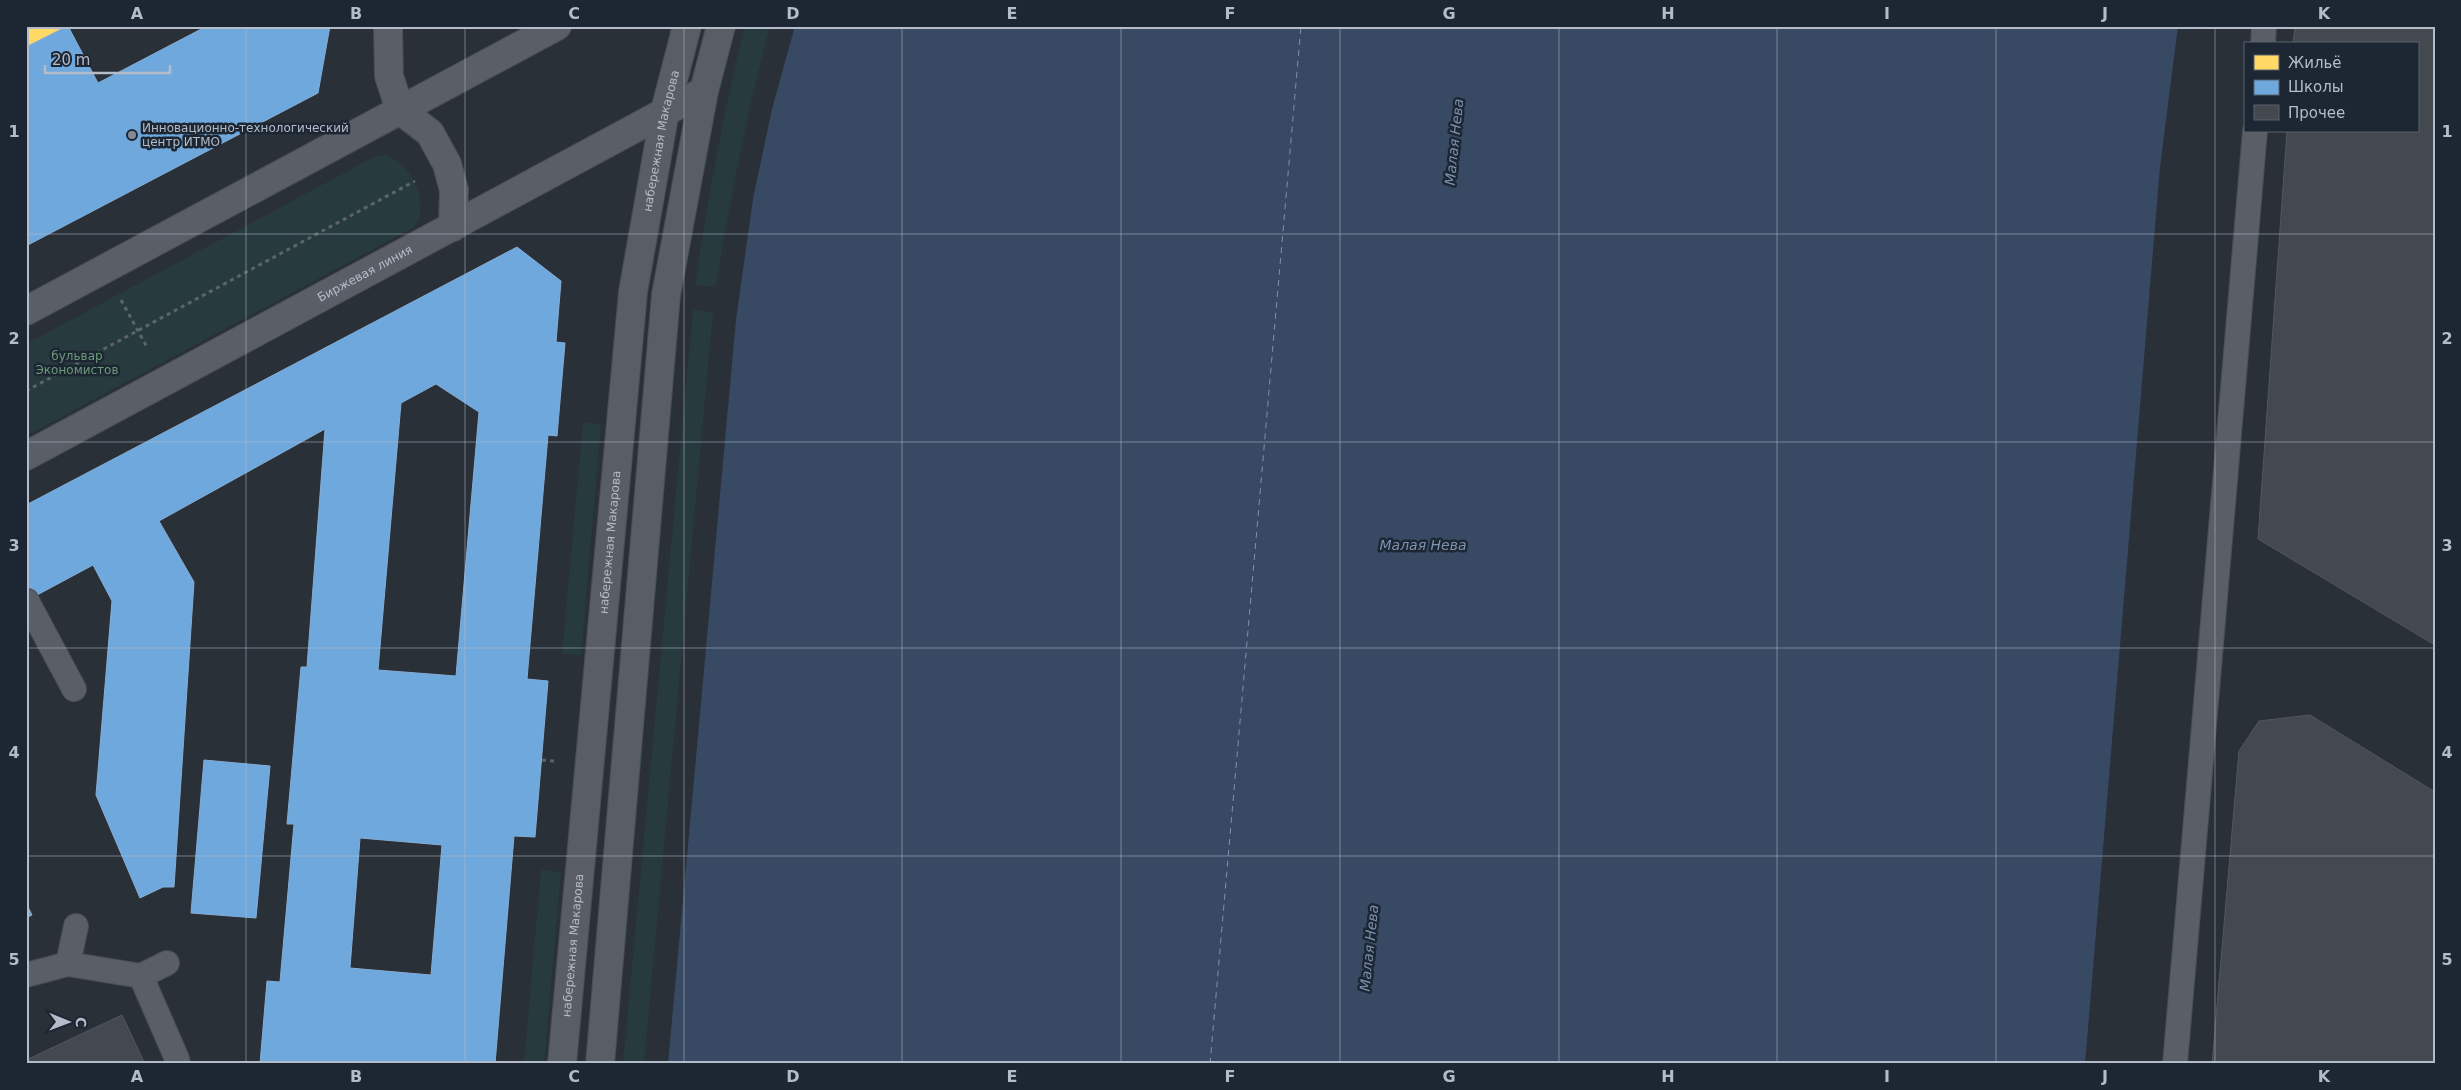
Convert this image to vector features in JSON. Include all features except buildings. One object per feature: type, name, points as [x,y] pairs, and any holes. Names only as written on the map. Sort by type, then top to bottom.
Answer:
[{"type":"main road","name":"набережная Макарова","points":[[562,1064],[633,292],[666,111],[687,26]]},
{"type":"main road","points":[[600,1064],[666,295],[704,91],[721,26]]},
{"type":"street","points":[[388,26],[389,76],[400,110],[430,133],[447,164],[454,190],[453,227]]},
{"type":"street","points":[[26,311],[557,26]]},
{"type":"street","name":"Биржевая линия","points":[[26,456],[704,91]]},
{"type":"lane","points":[[2263,42],[2264,26]]},
{"type":"lane","points":[[2175,1064],[2255,132]]},
{"type":"lane","points":[[27,601],[74,689]]},
{"type":"lane","points":[[68,964],[76,926]]},
{"type":"lane","points":[[26,975],[68,964],[141,976],[166,963]]},
{"type":"lane","points":[[141,976],[178,1064]]},
{"type":"path","points":[[26,390],[414,182]]},
{"type":"path","points":[[118,294],[152,356]]},
{"type":"green space","points":[[745,26],[770,26],[740,156],[716,287],[695,285],[717,155]]},
{"type":"green space","name":"бульвар Экономистов","points":[[386,155],[395,160],[411,175],[416,185],[421,207],[414,227],[26,436],[26,344],[376,156]]},
{"type":"green space","points":[[693,310],[713,312],[644,1064],[623,1064]]},
{"type":"green space","points":[[583,422],[601,424],[581,655],[562,654]]},
{"type":"green space","points":[[541,870],[561,872],[544,1064],[524,1064]]},
{"type":"water","name":"Малая Нева","points":[[795,26],[2178,26],[2160,167],[2085,1064],[668,1064],[736,320],[753,199],[772,109]]},
{"type":"ferry route","points":[[1210,1064],[1301,26]]},
{"type":"place","name":"Инновационно-технологический центр ИТМО","points":[[132,135]]}]
